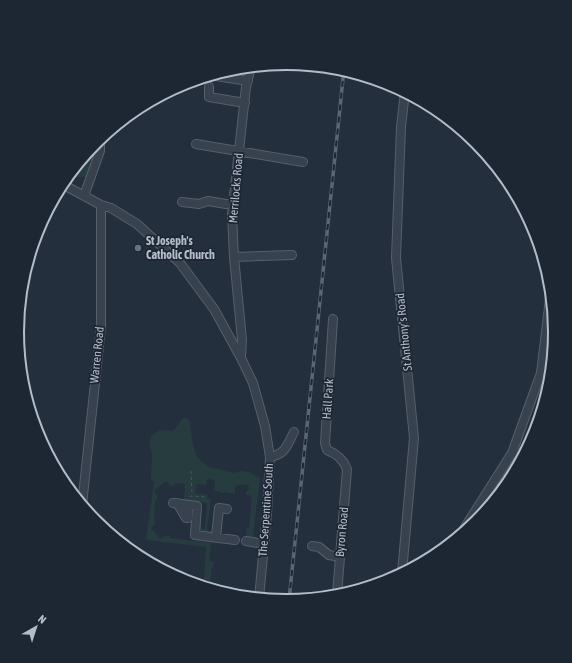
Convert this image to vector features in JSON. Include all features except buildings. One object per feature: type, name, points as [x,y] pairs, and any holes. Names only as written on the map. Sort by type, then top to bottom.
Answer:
[{"type":"street","name":"Merrilocks Road","points":[[241,358],[242,340],[234,257],[232,214],[250,72]]},
{"type":"street","points":[[222,77],[248,82]]},
{"type":"street","points":[[209,87],[209,97],[245,103]]},
{"type":"street","name":"St Anthony's Road","points":[[403,566],[414,438],[396,258],[400,127],[404,98]]},
{"type":"street","points":[[196,144],[303,162]]},
{"type":"street","points":[[84,196],[100,151],[100,147]]},
{"type":"street","name":"The Serpentine South","points":[[67,187],[101,205],[111,208],[136,224],[180,263],[214,309],[241,358],[255,390],[265,426],[270,457],[268,507],[260,592]]},
{"type":"street","points":[[182,202],[199,204],[208,201],[226,204],[233,203]]},
{"type":"street","name":"Warren Road","points":[[83,497],[101,327],[101,205]]},
{"type":"street","points":[[234,257],[292,255]]},
{"type":"street","name":"Hall Park","points":[[333,319],[324,443],[327,450],[336,454],[344,461],[347,469]]},
{"type":"street","points":[[474,514],[512,453],[541,373],[547,320]]},
{"type":"street","points":[[270,457],[279,455],[284,451],[294,432]]},
{"type":"street","points":[[512,453],[518,453]]},
{"type":"street","name":"Byron Road","points":[[338,588],[347,469]]},
{"type":"street","points":[[188,505],[188,518],[186,518],[175,503],[197,506],[195,535],[235,540]]},
{"type":"street","points":[[216,537],[219,508],[227,509]]},
{"type":"street","points":[[246,541],[264,544]]},
{"type":"street","points":[[312,546],[319,547],[329,555],[340,557]]},
{"type":"path","points":[[191,471],[192,496]]},
{"type":"green space","points":[[97,151],[90,176],[74,178]]},
{"type":"green space","points":[[183,418],[187,418],[190,422],[193,446],[198,458],[209,467],[235,473],[241,471],[249,472],[260,478],[253,537],[246,538],[247,527],[249,528],[252,496],[246,495],[246,492],[249,490],[247,484],[235,486],[235,494],[214,491],[215,480],[207,479],[206,485],[197,484],[195,493],[208,495],[207,499],[211,499],[207,529],[209,532],[213,532],[213,534],[203,533],[195,528],[205,529],[207,503],[184,500],[185,484],[175,483],[175,486],[170,486],[166,481],[154,491],[157,496],[157,500],[155,501],[155,524],[151,528],[160,539],[165,536],[170,536],[170,538],[211,543],[209,561],[214,562],[213,569],[211,568],[211,581],[204,580],[206,547],[146,540],[154,482],[151,480],[152,454],[150,439],[152,435],[160,430],[172,431]]},
{"type":"railway","points":[[290,594],[343,76]]},
{"type":"place","name":"St Joseph's Catholic Church","points":[[138,248]]}]
